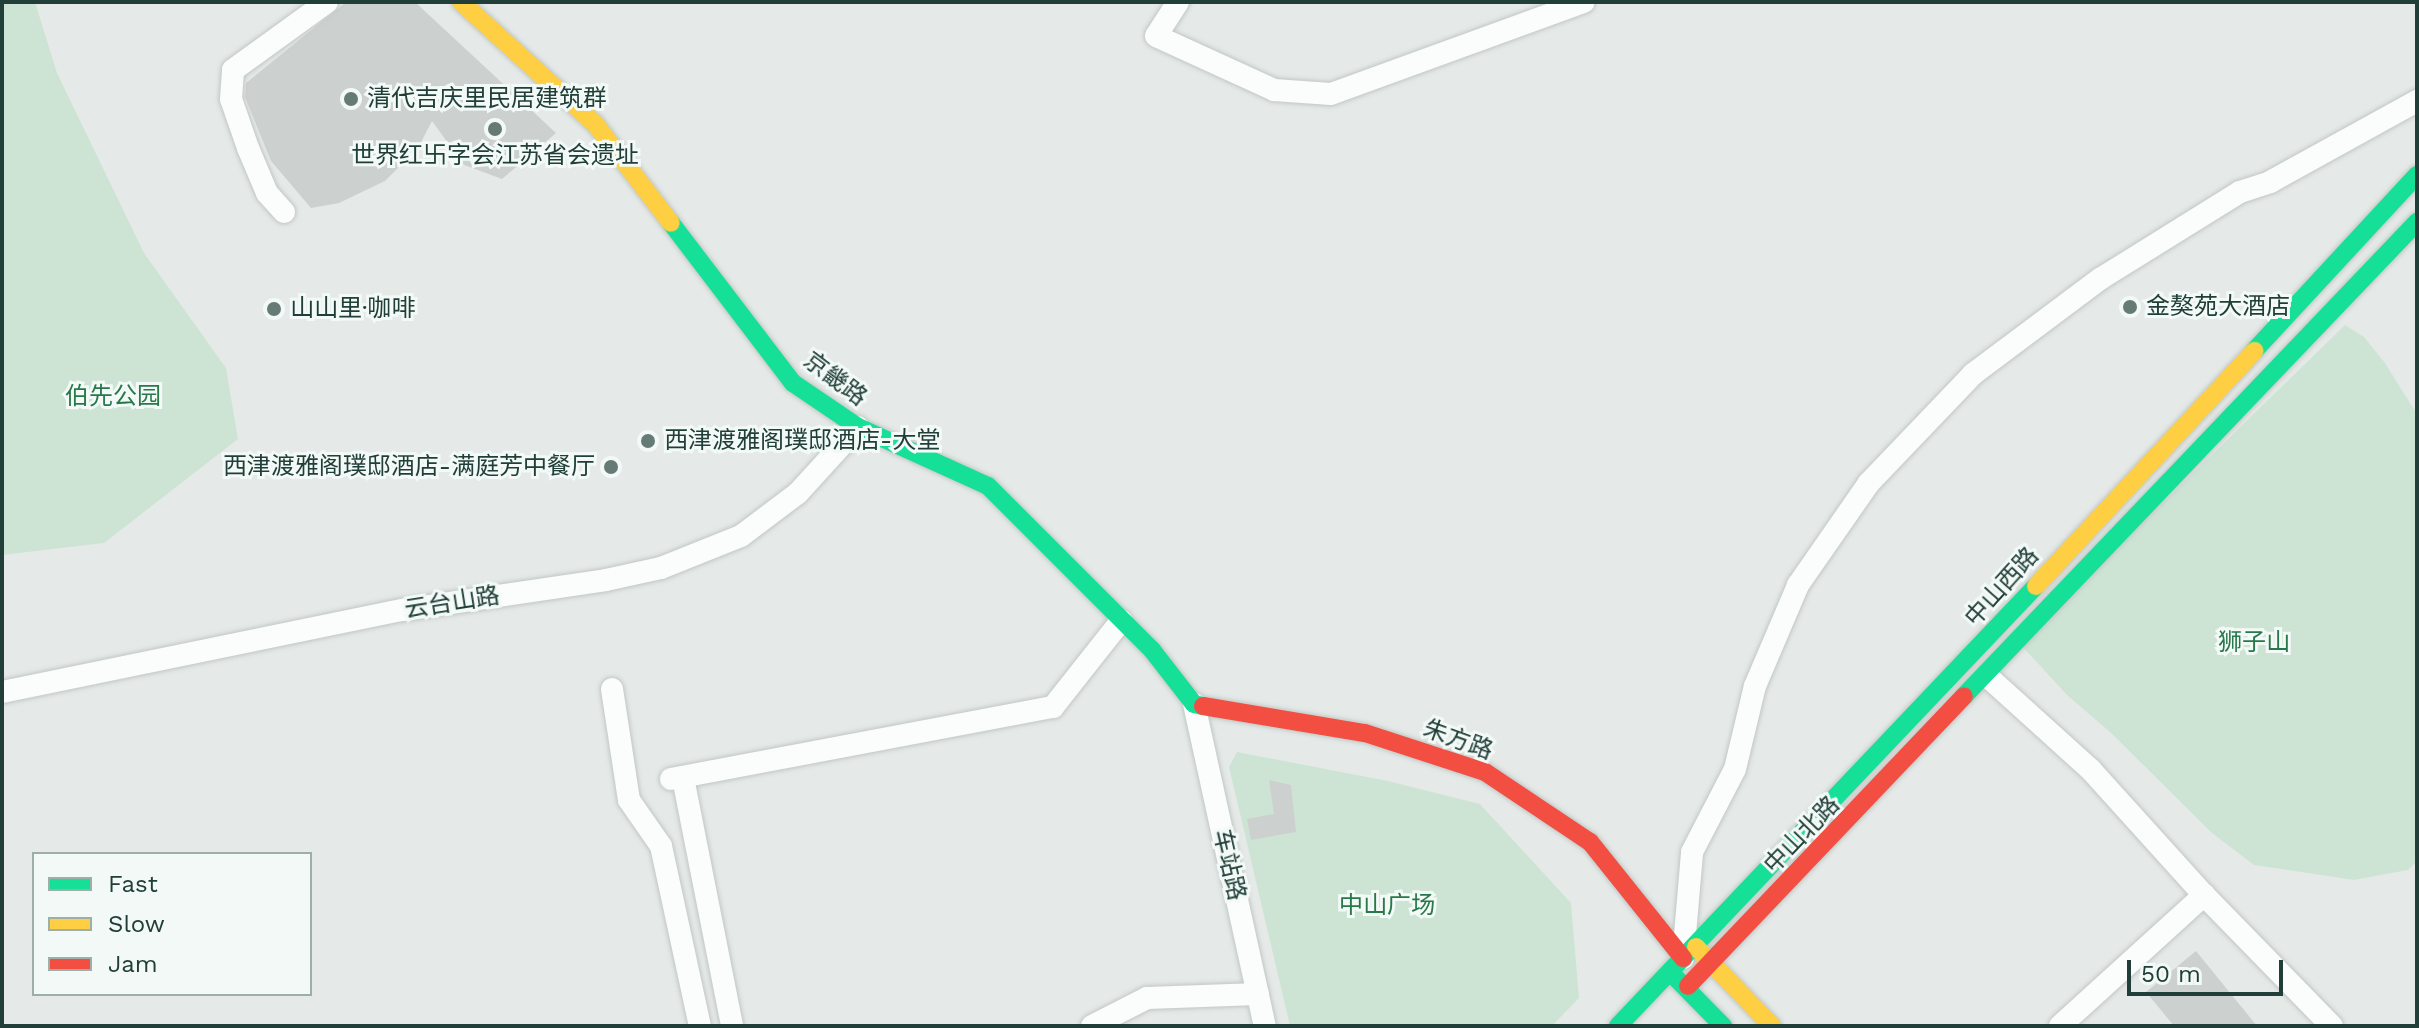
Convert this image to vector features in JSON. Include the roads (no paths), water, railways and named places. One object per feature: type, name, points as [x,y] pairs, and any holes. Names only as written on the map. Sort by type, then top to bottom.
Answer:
[{"type":"main road","name":"京畿路","points":[[461,2],[596,125],[793,383],[858,427],[988,486],[1152,650],[1194,704]]},
{"type":"main road","name":"中山西路","points":[[1618,1026],[1949,680],[2417,175]]},
{"type":"main road","name":"中山西路","points":[[1987,676],[2417,222]]},
{"type":"main road","name":"中山北路","points":[[1682,993],[1987,676]]},
{"type":"main road","name":"朱方路","points":[[1194,704],[1365,733],[1485,772],[1590,842],[1682,959],[1682,993],[1723,1026]]},
{"type":"main road","name":"朱方路","points":[[1682,959],[1711,963],[1772,1026]]},
{"type":"street","points":[[284,212],[267,193],[248,148],[231,99],[233,70],[327,2]]},
{"type":"street","points":[[1178,2],[1156,36],[1274,90],[1331,94],[1584,2]]},
{"type":"street","points":[[1682,959],[1692,852],[1735,769],[1755,686],[1798,585],[1869,483],[1973,374],[2100,279],[2240,192],[2270,182],[2417,101]]},
{"type":"street","name":"云台山路","points":[[2,692],[403,610],[606,580],[661,568],[741,536],[798,493],[858,427]]},
{"type":"street","points":[[732,1026],[677,779],[1053,707],[1121,621]]},
{"type":"street","points":[[1987,676],[2091,770],[2204,895],[2332,1026]]},
{"type":"street","points":[[612,689],[629,800],[661,846],[700,1026]]},
{"type":"street","name":"车站路","points":[[1194,704],[1265,1026]]},
{"type":"street","points":[[2060,1026],[2204,895]]},
{"type":"street","points":[[1092,1026],[1147,998],[1258,994]]},
{"type":"place","name":"清代吉庆里民居建筑群","points":[[351,99]]},
{"type":"place","name":"世界红卐字会江苏省会遗址","points":[[495,129]]},
{"type":"place","name":"金獒苑大酒店","points":[[2130,307]]},
{"type":"place","name":"山山里·咖啡","points":[[274,309]]},
{"type":"place","name":"西津渡雅阁璞邸酒店-大堂","points":[[648,441]]},
{"type":"place","name":"西津渡雅阁璞邸酒店-满庭芳中餐厅","points":[[611,467]]},
{"type":"park label","name":"伯先公园","points":[[113,397]]},
{"type":"park label","name":"狮子山","points":[[2254,643]]},
{"type":"park label","name":"中山广场","points":[[1387,906]]}]
